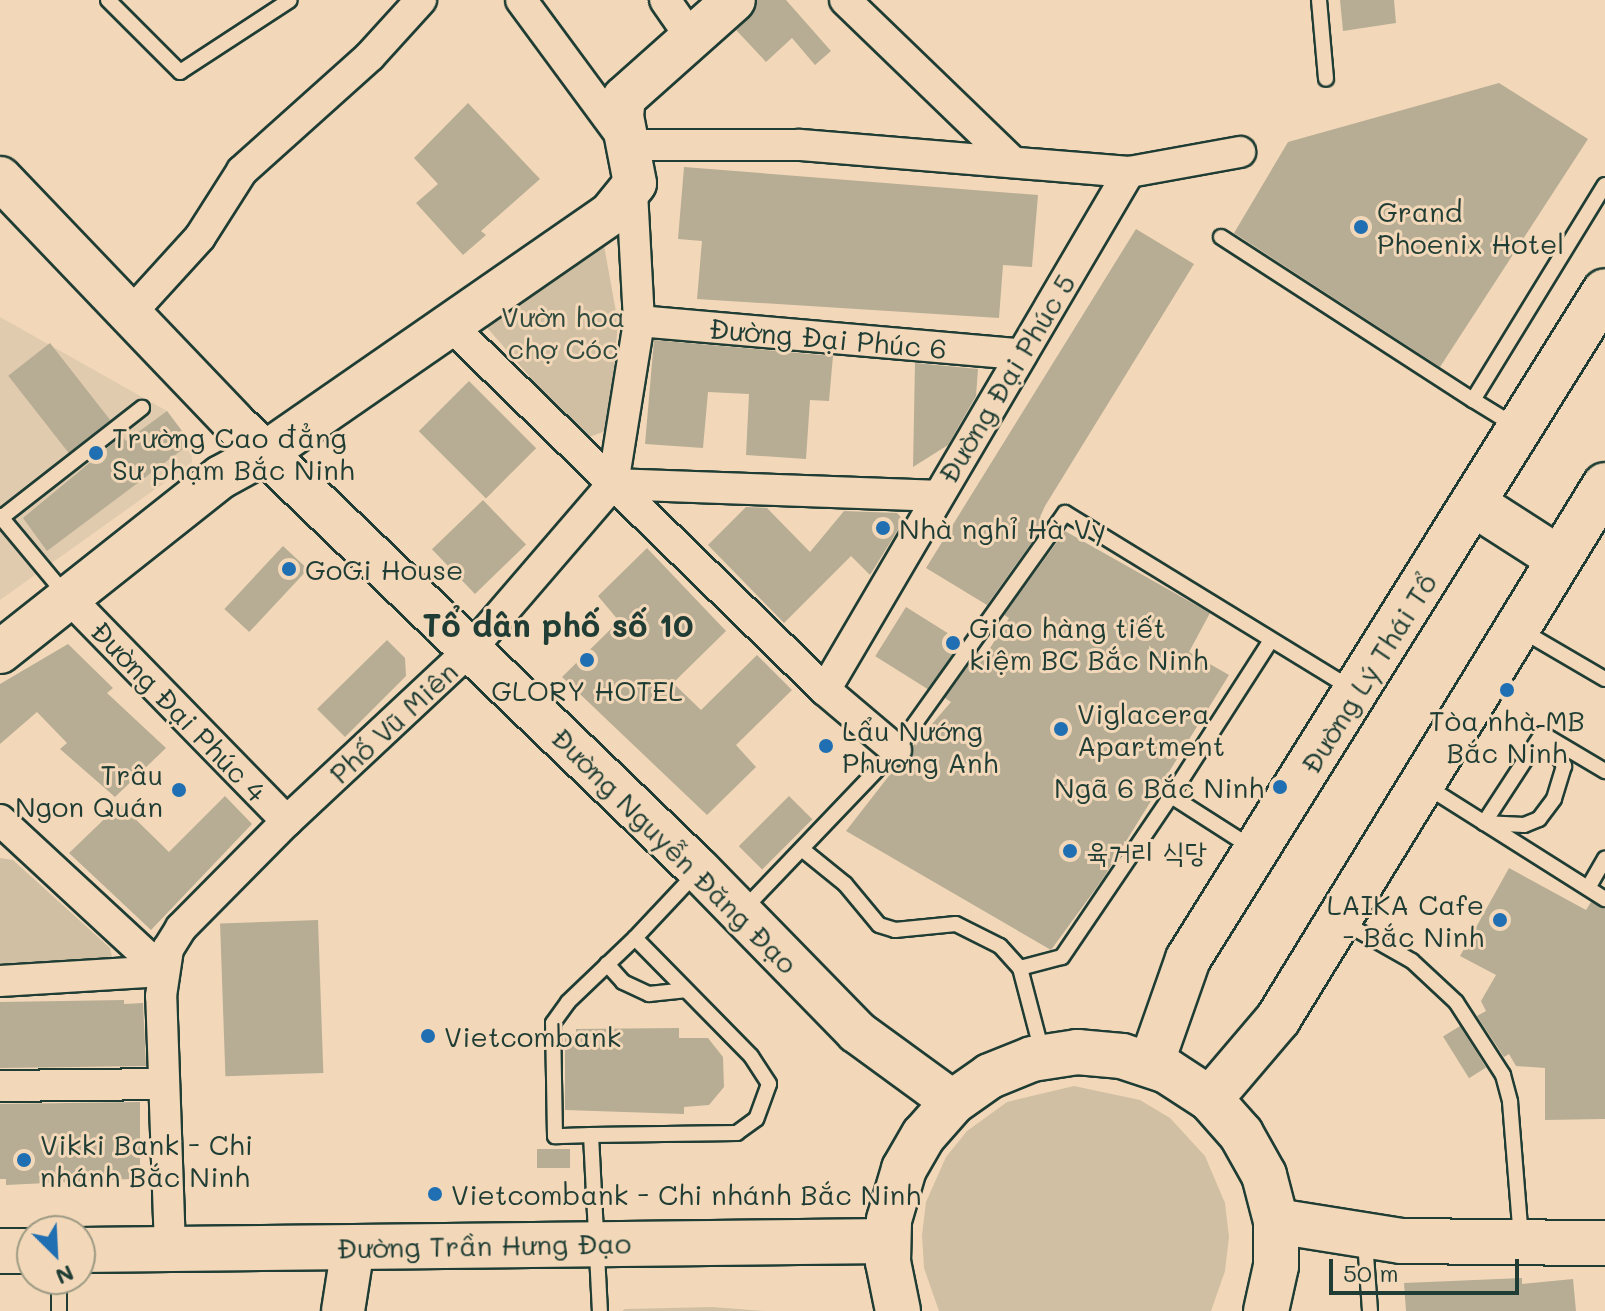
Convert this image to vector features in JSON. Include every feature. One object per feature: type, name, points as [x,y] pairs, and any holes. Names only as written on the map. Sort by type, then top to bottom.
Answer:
[{"type":"main road","points":[[0,652],[71,600],[221,477],[265,453],[611,213],[632,190],[635,169],[628,145],[624,98],[734,0]]},
{"type":"main road","name":"Đường Nguyễn Đăng Đạo","points":[[0,178],[265,453],[699,870],[866,1041],[953,1102]]},
{"type":"main road","name":"Đường Lý Thái Tổ","points":[[1151,1064],[1182,970],[1358,693],[1605,291]]},
{"type":"main road","points":[[1210,1099],[1278,1019],[1336,919],[1605,485]]},
{"type":"main road","points":[[1474,504],[1558,558]]},
{"type":"main road","points":[[898,1311],[888,1241],[895,1194],[909,1157],[953,1102],[1003,1069],[1044,1056],[1092,1052],[1151,1064],[1210,1099],[1258,1161],[1276,1221],[1276,1266],[1266,1311]]},
{"type":"main road","points":[[1276,1221],[1365,1236],[1522,1243],[1605,1243]]},
{"type":"main road","name":"Đường Trần Hưng Đạo","points":[[96,1250],[888,1241]]},
{"type":"main road","points":[[343,1311],[353,1247]]},
{"type":"street","points":[[130,314],[200,237],[242,171],[370,56],[421,0]]},
{"type":"street","points":[[521,0],[628,145],[798,145],[1129,172],[1240,152]]},
{"type":"street","points":[[665,0],[690,36]]},
{"type":"street","points":[[845,0],[1013,162]]},
{"type":"street","name":"Đường Đại Phúc 5","points":[[825,690],[934,496],[1129,172]]},
{"type":"street","points":[[613,484],[639,321],[632,190]]},
{"type":"street","name":"Đường Đại Phúc 6","points":[[639,321],[1018,354]]},
{"type":"street","points":[[449,324],[825,690],[896,750]]},
{"type":"street","points":[[613,484],[934,496]]},
{"type":"street","name":"Phố Vũ Miên","points":[[170,1248],[163,1084],[163,971],[181,928],[287,821],[470,650],[613,484]]},
{"type":"street","name":"Đường Đại Phúc 4","points":[[71,600],[287,821]]},
{"type":"street","points":[[3,828],[163,971]]},
{"type":"street","points":[[0,981],[163,971]]},
{"type":"street","points":[[0,1086],[163,1084]]},
{"type":"lane","points":[[108,0],[180,72],[290,0]]},
{"type":"lane","points":[[1319,0],[1326,79]]},
{"type":"lane","points":[[1473,400],[1605,185]]},
{"type":"lane","points":[[1221,237],[1520,429]]},
{"type":"lane","points":[[71,600],[1,517],[142,408]]},
{"type":"lane","points":[[741,912],[896,750],[1065,513],[1358,693]]},
{"type":"lane","points":[[1517,628],[1605,679]]},
{"type":"lane","points":[[1020,968],[1062,957],[1271,640]]},
{"type":"lane","points":[[1484,823],[1542,734]]},
{"type":"lane","points":[[1484,823],[1524,825],[1539,819],[1554,799],[1565,777],[1564,766],[1542,734]]},
{"type":"lane","points":[[1542,734],[1605,771]]},
{"type":"lane","points":[[1420,782],[1605,899]]},
{"type":"lane","points":[[1171,796],[1257,851]]},
{"type":"lane","points":[[803,850],[845,884],[879,925],[895,930],[956,924],[1000,946],[1020,968],[1044,1056]]},
{"type":"lane","points":[[1588,888],[1605,858]]},
{"type":"lane","points":[[635,938],[765,1074],[769,1084],[756,1119],[728,1135],[555,1136],[553,1023],[699,870]]},
{"type":"lane","points":[[1336,919],[1412,961],[1456,1002],[1503,1075],[1510,1102],[1522,1243]]},
{"type":"lane","points":[[607,964],[623,982],[649,994],[685,990]]},
{"type":"lane","points":[[591,1135],[600,1311]]},
{"type":"lane","points":[[1365,1236],[1370,1311]]},
{"type":"shaded area","name":"Trường Cao đẳng Sư phạm Bắc Ninh","points":[[0,317],[167,411],[191,443],[192,463],[0,600]]},
{"type":"green space","name":"Vườn hoa chợ Cóc","points":[[603,240],[618,323],[608,430],[584,439],[483,323]]},
{"type":"green space","points":[[0,858],[13,860],[110,948],[112,957],[0,969]]},
{"type":"green space","points":[[1074,1086],[1140,1100],[1170,1118],[1205,1156],[1225,1203],[1229,1237],[1225,1271],[1211,1311],[939,1311],[924,1268],[922,1235],[926,1202],[946,1157],[967,1131],[1007,1102]]},
{"type":"green space","points":[[712,1307],[765,1311],[622,1311],[625,1309]]},
{"type":"building","points":[[757,0],[786,0],[831,51],[815,65],[792,38],[766,62],[736,30],[750,17]]},
{"type":"building","points":[[1340,0],[1394,0],[1396,23],[1343,31]]},
{"type":"building","points":[[1499,83],[1588,139],[1440,367],[1234,233],[1288,142]]},
{"type":"building","points":[[468,103],[540,179],[481,231],[486,235],[463,255],[416,203],[438,184],[414,158]]},
{"type":"building","points":[[684,167],[1038,195],[1032,267],[1003,265],[999,318],[697,299],[702,241],[678,239]]},
{"type":"building","points":[[1136,229],[1194,264],[1045,506],[1040,517],[1047,521],[987,605],[926,568]]},
{"type":"building","points":[[654,340],[833,356],[829,401],[810,400],[806,459],[746,455],[749,394],[708,392],[703,448],[645,444]]},
{"type":"building","points":[[50,343],[110,420],[69,453],[8,376]]},
{"type":"building","points":[[915,363],[978,369],[976,396],[948,445],[913,467]]},
{"type":"building","points":[[469,381],[536,448],[486,498],[419,431]]},
{"type":"building","points":[[167,411],[191,443],[47,551],[23,518],[122,436],[126,441]]},
{"type":"building","points":[[483,500],[526,545],[475,594],[432,549]]},
{"type":"building","points":[[746,507],[767,508],[810,552],[844,511],[897,513],[904,520],[870,575],[851,556],[784,623],[708,545]]},
{"type":"building","name":"Viglacera Apartment","points":[[1065,531],[1210,613],[1189,652],[1229,675],[1102,880],[1051,950],[846,831],[895,768],[910,761],[913,746],[951,702],[945,698],[978,652],[985,656],[1009,618],[1004,615]]},
{"type":"building","points":[[283,546],[308,569],[249,632],[224,609]]},
{"type":"building","points":[[647,548],[726,631],[673,683],[701,710],[757,655],[792,690],[736,745],[756,767],[707,815],[562,677],[619,621],[598,596]]},
{"type":"building","points":[[906,607],[961,641],[930,691],[875,656]]},
{"type":"building","points":[[387,640],[405,658],[406,676],[345,737],[317,709]]},
{"type":"building","points":[[68,644],[113,688],[107,693],[166,748],[115,797],[60,749],[67,743],[37,712],[0,744],[0,684]]},
{"type":"building","points":[[225,796],[252,824],[151,930],[69,853],[120,804],[169,852]]},
{"type":"building","points":[[789,796],[812,819],[762,870],[739,846]]},
{"type":"building","points":[[1509,868],[1586,910],[1591,902],[1605,909],[1605,1119],[1545,1120],[1545,1068],[1516,1066],[1509,1054],[1504,1057],[1477,1016],[1486,1011],[1481,1001],[1496,975],[1460,956]]},
{"type":"building","points":[[318,920],[323,1073],[225,1076],[220,923]]},
{"type":"building","points":[[124,1000],[124,1004],[143,1003],[146,1066],[0,1068],[0,1002]]},
{"type":"building","points":[[1460,1026],[1486,1068],[1469,1078],[1443,1037]]},
{"type":"building","points":[[679,1028],[679,1038],[708,1038],[723,1057],[724,1087],[709,1105],[684,1107],[684,1114],[565,1110],[565,1034],[576,1034],[576,1029]]},
{"type":"building","points":[[140,1102],[140,1167],[130,1179],[6,1185],[6,1179],[0,1179],[0,1104]]},
{"type":"building","points":[[537,1149],[570,1149],[570,1168],[537,1168]]},
{"type":"building","points":[[1522,1278],[1522,1284],[1573,1279],[1576,1311],[1406,1311],[1404,1283]]},
{"type":"place","name":"Grand Phoenix Hotel","points":[[1361,227]]},
{"type":"place","name":"Trường Cao đẳng Sư phạm Bắc Ninh","points":[[96,453]]},
{"type":"place","name":"Nhà nghỉ Hà Vy","points":[[883,528]]},
{"type":"place","name":"GoGi House","points":[[289,569]]},
{"type":"place","name":"Giao hàng tiết kiệm BC Bắc Ninh","points":[[953,643]]},
{"type":"place","name":"GLORY HOTEL","points":[[587,660]]},
{"type":"place","name":"Tòa nhà MB Bắc Ninh","points":[[1507,690]]},
{"type":"place","name":"Viglacera Apartment","points":[[1061,729]]},
{"type":"place","name":"Lẩu Nướng Phương Anh","points":[[826,746]]},
{"type":"place","name":"Ngã 6 Bắc Ninh","points":[[1280,787]]},
{"type":"place","name":"Trâu Ngon Quán","points":[[179,790]]},
{"type":"place","name":"육거리 식당","points":[[1070,851]]},
{"type":"place","name":"LAIKA Cafe - Bắc Ninh","points":[[1500,920]]},
{"type":"place","name":"Vietcombank","points":[[428,1036]]},
{"type":"place","name":"Vikki Bank - Chi nhánh Bắc Ninh","points":[[24,1160]]},
{"type":"place","name":"Vietcombank - Chi nhánh Bắc Ninh","points":[[435,1194]]},
{"type":"district","name":"Tổ dân phố số 10","points":[[558,624]]}]
